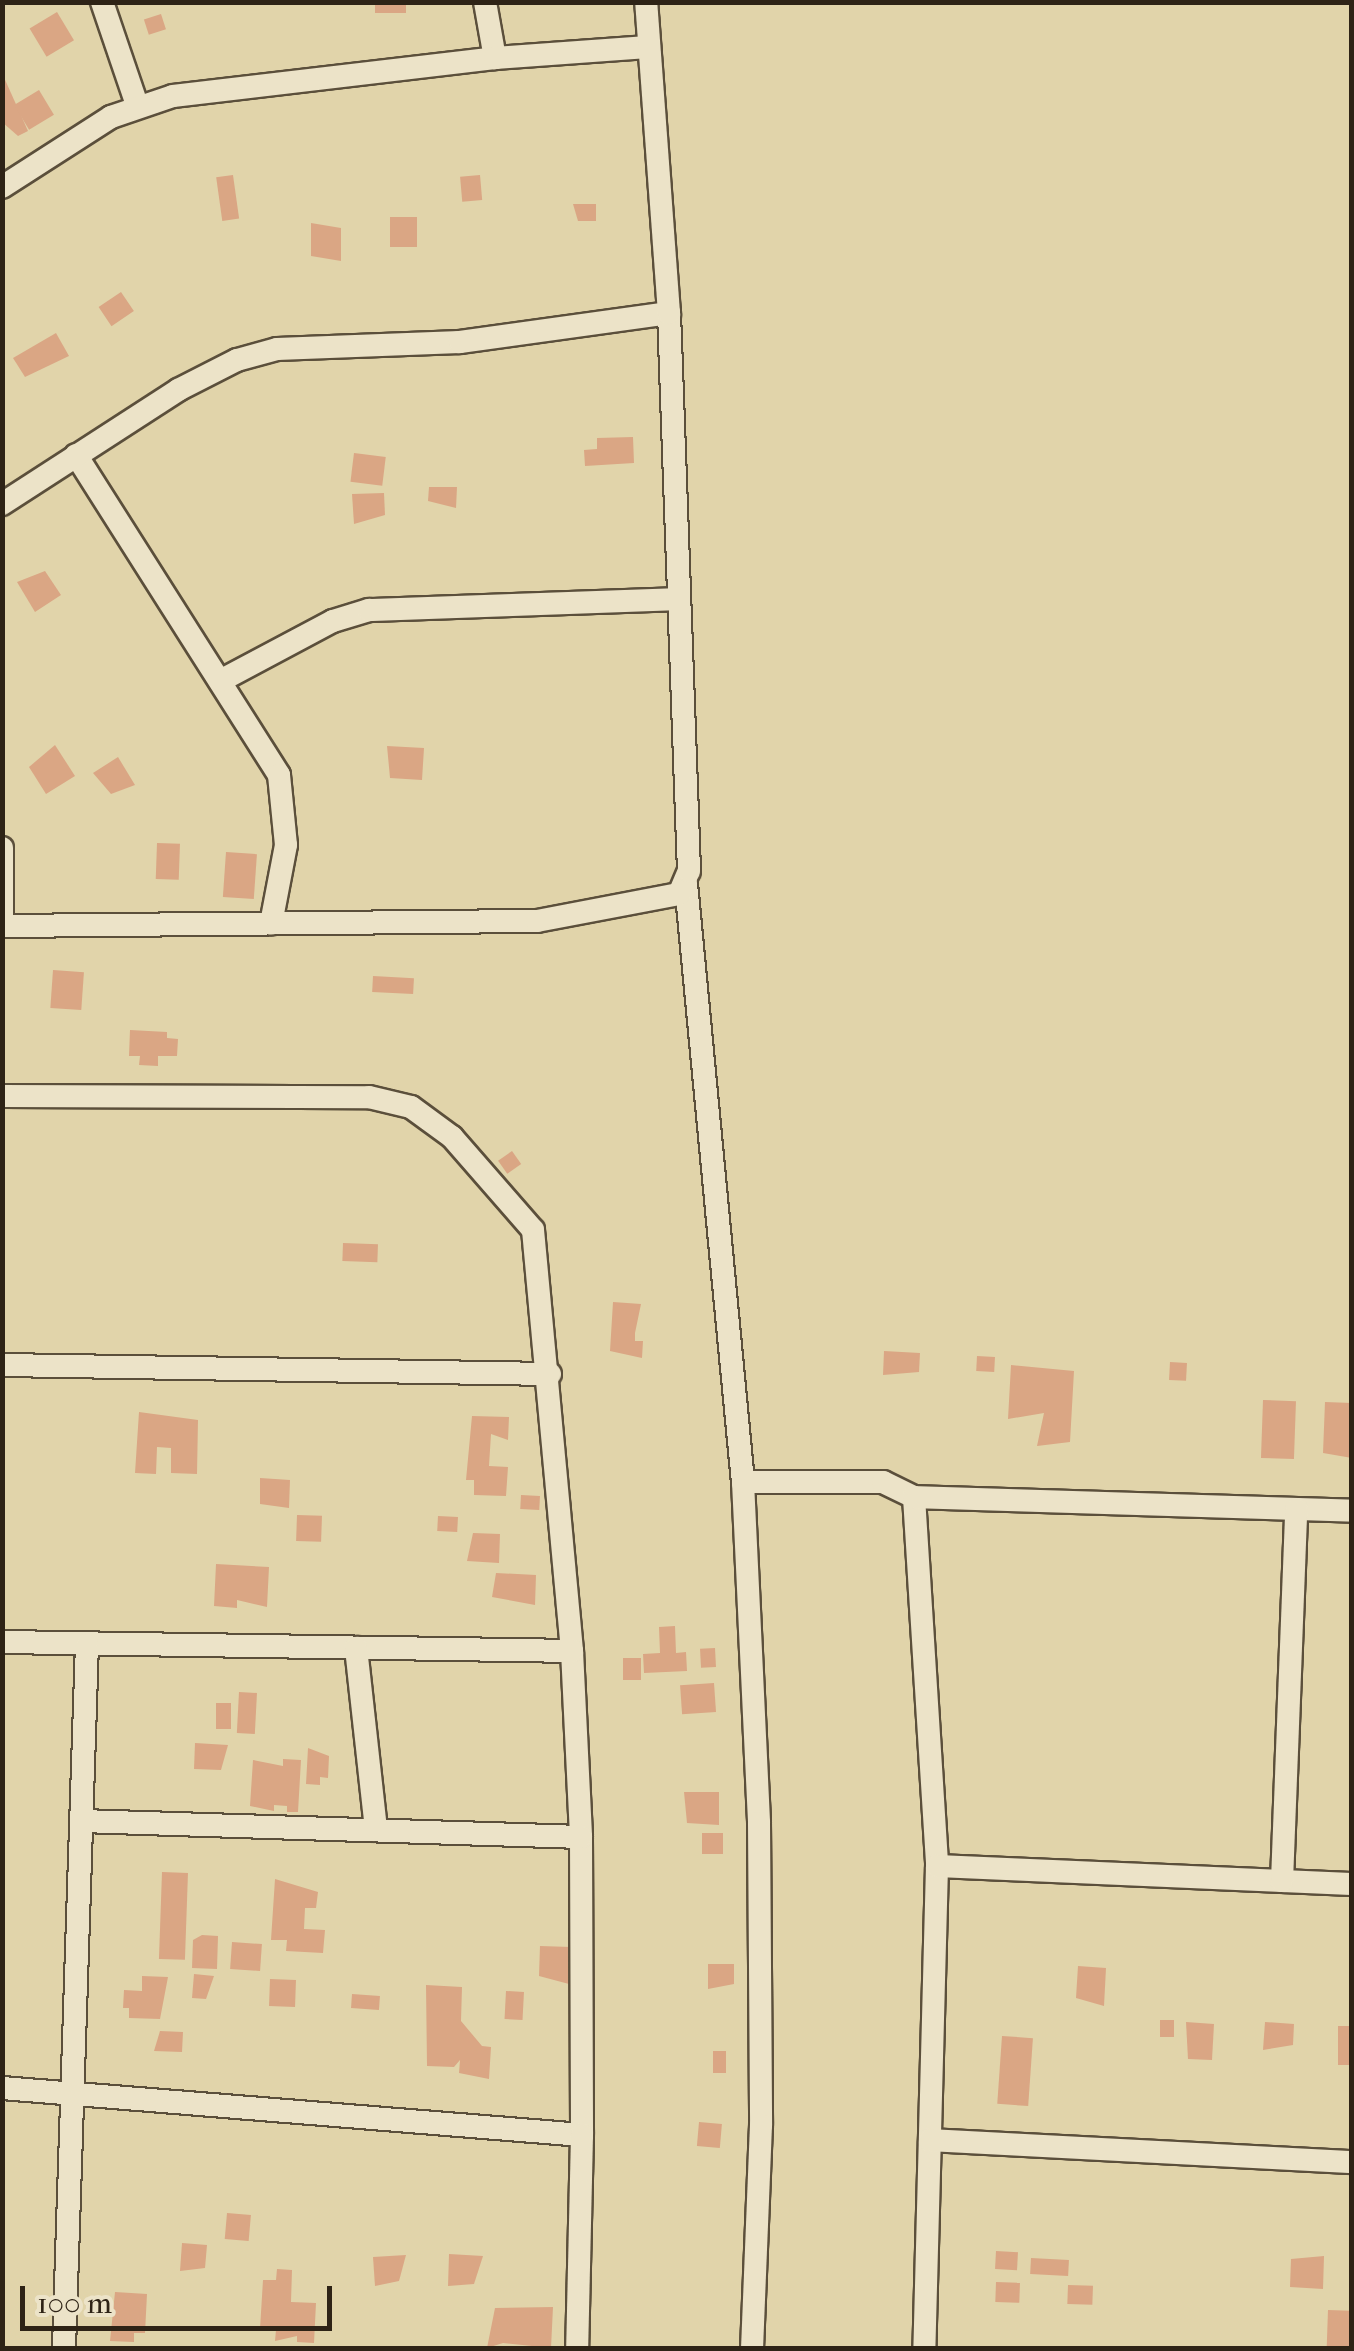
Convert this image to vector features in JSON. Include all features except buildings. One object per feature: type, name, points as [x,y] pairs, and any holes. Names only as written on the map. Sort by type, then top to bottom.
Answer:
[{"type":"street","points":[[102,2],[137,104]]},
{"type":"street","points":[[485,2],[495,58]]},
{"type":"street","points":[[646,2],[669,313],[686,884],[743,1482],[759,1842],[761,2125],[752,2348]]},
{"type":"street","points":[[2,187],[137,104],[495,58],[648,47]]},
{"type":"street","points":[[2,504],[178,390],[277,350],[460,342],[669,313]]},
{"type":"street","points":[[76,455],[279,775],[286,844],[272,924]]},
{"type":"street","points":[[220,681],[333,622],[369,610],[677,599]]},
{"type":"street","points":[[2,848],[2,916]]},
{"type":"street","points":[[2,926],[537,921],[664,901],[686,884]]},
{"type":"street","points":[[2,1096],[369,1096],[412,1107],[474,1157],[533,1230],[550,1374],[572,1651],[580,1838],[582,2135],[578,2348]]},
{"type":"street","points":[[2,1365],[550,1374]]},
{"type":"street","points":[[743,1482],[883,1482],[914,1497],[1352,1511]]},
{"type":"street","points":[[914,1497],[937,1866],[924,2348]]},
{"type":"street","points":[[1282,1881],[1296,1509]]},
{"type":"street","points":[[2,1642],[572,1651]]},
{"type":"street","points":[[64,2348],[87,1645]]},
{"type":"street","points":[[356,1648],[376,1830]]},
{"type":"street","points":[[81,1820],[580,1838]]},
{"type":"street","points":[[937,1866],[1352,1884]]},
{"type":"street","points":[[2,2088],[582,2135]]},
{"type":"street","points":[[930,2140],[1352,2162]]}]
